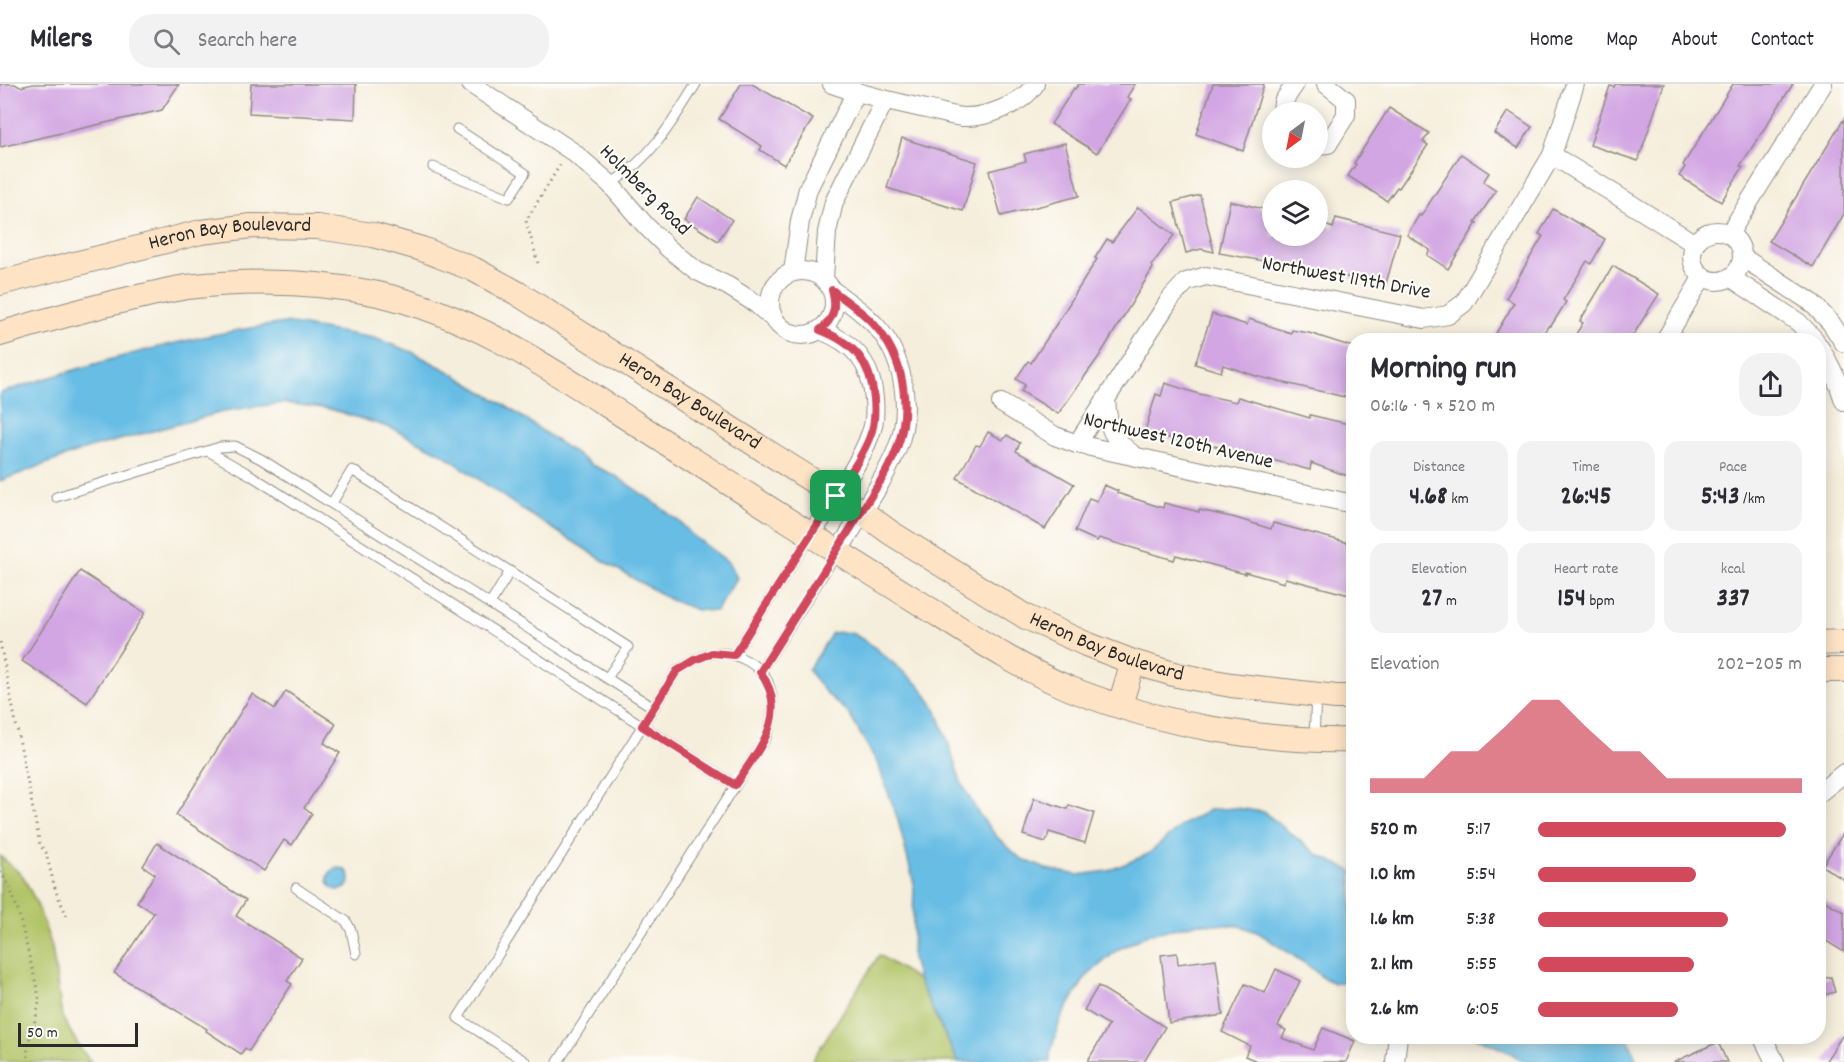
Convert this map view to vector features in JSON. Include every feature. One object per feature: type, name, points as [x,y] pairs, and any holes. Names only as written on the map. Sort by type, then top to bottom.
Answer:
[{"type":"street","name":"Holmberg Road","points":[[471,84],[552,136],[610,184],[645,225],[669,249],[697,271],[728,286],[755,303],[775,320]]},
{"type":"street","points":[[832,84],[885,100],[963,117],[988,113],[1010,106],[1030,92],[1035,84]]},
{"type":"street","points":[[1283,102],[1295,84]]},
{"type":"street","points":[[1326,84],[1346,100],[1346,115],[1328,144]]},
{"type":"street","name":"Northwest 119th Drive","points":[[1077,444],[1171,298],[1186,282],[1206,276],[1424,320],[1448,315],[1464,303],[1552,155],[1575,84]]},
{"type":"street","points":[[1729,234],[1823,84]]},
{"type":"street","points":[[793,272],[800,221],[808,189],[856,92]]},
{"type":"street","points":[[838,552],[883,477],[898,447],[903,422],[904,390],[901,372],[894,354],[880,331],[863,314],[828,284],[814,273],[804,270],[793,272],[777,283],[770,301],[775,320],[790,333],[811,334],[820,330],[832,317],[835,308],[828,284],[827,232],[834,202],[885,100]]},
{"type":"street","points":[[1552,155],[1695,244]]},
{"type":"street","points":[[823,157],[850,170]]},
{"type":"street","name":"Heron Bay Boulevard","points":[[0,284],[201,232],[252,226],[317,226],[372,235],[422,249],[473,269],[508,288],[1026,617],[1086,644],[1133,662],[1177,675],[1231,686],[1346,697]]},
{"type":"street","points":[[1720,231],[1729,234],[1741,248],[1742,258],[1737,272],[1721,280],[1712,280],[1703,276],[1693,262],[1695,244],[1710,232],[1720,231]]},
{"type":"street","points":[[1742,258],[1812,302],[1831,323],[1844,343]]},
{"type":"street","points":[[1669,333],[1703,276]]},
{"type":"street","points":[[1730,277],[1798,321],[1809,333]]},
{"type":"street","points":[[0,334],[118,302],[184,287],[255,282],[327,287],[377,294],[426,308],[473,325],[527,354],[838,552],[1010,658],[1070,688],[1158,718],[1216,729],[1314,741],[1346,740]]},
{"type":"street","name":"Holmberg Road","points":[[728,286],[749,288],[777,283]]},
{"type":"street","points":[[811,535],[858,461],[871,434],[874,411],[873,387],[868,368],[855,350],[835,336],[820,330]]},
{"type":"street","points":[[1826,360],[1839,384],[1844,401]]},
{"type":"street","points":[[1106,400],[1111,432],[1121,446],[1137,457]]},
{"type":"street","name":"Northwest 120th Avenue","points":[[1001,403],[1055,436],[1077,444],[1346,502]]},
{"type":"street","points":[[1826,642],[1844,642]]},
{"type":"street","points":[[1120,705],[1133,662]]},
{"type":"street","points":[[1826,670],[1844,670]]},
{"type":"street","points":[[1826,788],[1844,773]]},
{"type":"street","points":[[1395,1062],[1397,1044]]},
{"type":"street","points":[[1766,1044],[1775,1062]]},
{"type":"lane","points":[[610,184],[624,176],[651,150],[673,122],[696,84]]},
{"type":"lane","points":[[433,167],[509,198],[525,173],[457,129]]},
{"type":"lane","points":[[56,497],[220,447],[235,446],[261,459],[332,503],[654,708]]},
{"type":"lane","points":[[208,451],[252,476],[735,785]]},
{"type":"lane","points":[[332,503],[352,470],[628,647],[607,678]]},
{"type":"lane","points":[[734,655],[811,535]]},
{"type":"lane","points":[[760,672],[838,552]]},
{"type":"lane","points":[[490,604],[510,571]]},
{"type":"lane","points":[[526,1062],[458,1018],[677,671],[712,653],[734,655],[748,661],[770,685],[773,703],[766,738],[558,1062]]},
{"type":"lane","points":[[1314,741],[1316,695]]},
{"type":"lane","points":[[296,888],[346,921],[351,930],[356,954]]},
{"type":"path","points":[[538,263],[526,221],[560,165]]},
{"type":"path","points":[[0,642],[40,845],[46,853],[56,892],[67,916]]},
{"type":"path","points":[[0,872],[9,885],[18,911],[39,996],[39,1008],[27,1045],[26,1056],[29,1062]]},
{"type":"green space","points":[[0,856],[23,876],[37,904],[52,947],[62,1017],[91,1062],[0,1062]]},
{"type":"green space","points":[[879,955],[918,980],[958,1062],[811,1062]]},
{"type":"water","points":[[286,323],[374,338],[412,352],[450,372],[503,404],[592,465],[614,475],[651,500],[728,562],[737,578],[716,611],[697,610],[671,600],[520,508],[441,453],[391,428],[330,409],[284,403],[230,410],[86,449],[0,481],[0,393],[142,351],[249,328]]},
{"type":"water","points":[[832,633],[854,634],[873,646],[919,685],[936,709],[960,780],[978,813],[997,837],[1020,858],[1046,869],[1078,875],[1108,871],[1148,854],[1182,825],[1209,810],[1235,808],[1264,812],[1318,855],[1346,868],[1346,981],[1334,983],[1322,977],[1259,933],[1240,926],[1200,923],[1149,934],[1117,950],[1085,978],[1060,1020],[1050,1054],[1050,1062],[958,1062],[918,980],[912,959],[914,884],[898,820],[878,764],[849,714],[826,693],[808,670]]},
{"type":"water","points":[[339,868],[347,871],[350,879],[347,887],[339,890],[331,887],[328,879],[331,871]]},
{"type":"water","points":[[1491,1044],[1631,1044],[1637,1062],[1523,1062],[1511,1053]]},
{"type":"building","points":[[0,84],[15,84],[20,87],[33,84],[179,84],[162,110],[0,147]]},
{"type":"building","points":[[251,84],[356,84],[355,119],[249,113]]},
{"type":"building","points":[[741,84],[752,84],[813,119],[784,165],[760,150],[762,146],[719,119]]},
{"type":"building","points":[[1079,84],[1135,84],[1127,97],[1131,99],[1097,153],[1051,124],[1074,88]]},
{"type":"building","points":[[1213,84],[1264,84],[1243,151],[1196,134]]},
{"type":"building","points":[[1615,84],[1664,84],[1638,161],[1590,145],[1610,86],[1614,87]]},
{"type":"building","points":[[1733,84],[1793,84],[1740,166],[1743,167],[1721,202],[1679,176],[1685,167],[1683,165]]},
{"type":"building","points":[[1389,108],[1429,133],[1423,142],[1428,145],[1399,188],[1397,187],[1387,201],[1348,176]]},
{"type":"building","points":[[1508,111],[1532,127],[1518,148],[1494,133]]},
{"type":"building","points":[[1844,119],[1844,214],[1813,267],[1769,241]]},
{"type":"building","points":[[902,138],[977,162],[963,211],[887,188]]},
{"type":"building","points":[[1065,143],[1079,196],[1001,216],[989,171],[1026,161],[1024,154]]},
{"type":"building","points":[[1461,154],[1489,173],[1483,182],[1496,191],[1448,269],[1427,255],[1430,250],[1407,235]]},
{"type":"building","points":[[1200,195],[1214,252],[1201,249],[1186,253],[1173,202]]},
{"type":"building","points":[[698,197],[732,220],[718,241],[684,219]]},
{"type":"building","points":[[1230,201],[1262,209],[1262,246],[1328,246],[1328,226],[1333,228],[1336,218],[1400,234],[1385,287],[1312,268],[1310,272],[1270,257],[1269,262],[1219,253]]},
{"type":"building","points":[[1138,207],[1174,235],[1151,266],[1153,268],[1100,355],[1058,414],[1021,391],[1025,385],[1016,379],[1028,361],[1031,363],[1059,320],[1107,239],[1112,242]]},
{"type":"building","points":[[1553,209],[1605,239],[1591,264],[1587,261],[1563,300],[1566,302],[1551,326],[1549,325],[1544,333],[1496,333],[1514,303],[1506,298],[1543,236],[1539,234]]},
{"type":"building","points":[[1613,266],[1659,294],[1634,333],[1577,333],[1583,323],[1580,321]]},
{"type":"building","points":[[1212,314],[1247,325],[1249,319],[1291,333],[1292,330],[1309,333],[1346,345],[1346,397],[1256,376],[1223,365],[1221,372],[1195,364]]},
{"type":"building","points":[[1165,383],[1199,394],[1236,402],[1238,397],[1310,418],[1310,415],[1346,423],[1346,476],[1311,463],[1310,470],[1212,445],[1211,450],[1145,431],[1156,394],[1161,396]]},
{"type":"building","points":[[988,432],[1003,440],[1007,435],[1020,443],[1016,451],[1074,484],[1045,529],[957,478],[976,445],[980,446]]},
{"type":"building","points":[[1104,485],[1118,491],[1117,493],[1163,508],[1164,503],[1236,518],[1271,529],[1273,523],[1346,542],[1346,594],[1285,578],[1284,583],[1176,555],[1174,560],[1099,538],[1097,541],[1075,531],[1089,498],[1097,501]]},
{"type":"building","points":[[80,571],[145,613],[87,703],[22,661]]},
{"type":"building","points":[[286,691],[336,724],[324,743],[340,753],[304,808],[312,814],[292,845],[284,840],[264,871],[176,815],[252,694],[275,709]]},
{"type":"building","points":[[1034,798],[1067,809],[1069,805],[1094,813],[1085,843],[1049,832],[1046,842],[1023,835]]},
{"type":"building","points":[[1844,832],[1844,880],[1826,869],[1826,860]]},
{"type":"building","points":[[157,843],[246,900],[236,916],[302,958],[287,981],[292,984],[249,1051],[245,1048],[241,1054],[206,1031],[207,1029],[114,973],[154,913],[137,902],[155,874],[143,866]]},
{"type":"building","points":[[1826,902],[1844,912],[1844,952],[1826,941]]},
{"type":"building","points":[[1177,953],[1178,964],[1216,959],[1223,1015],[1169,1023],[1161,955]]},
{"type":"building","points":[[1276,969],[1300,981],[1278,1026],[1286,1030],[1282,1038],[1313,1050],[1323,1028],[1346,1037],[1346,1044],[1354,1044],[1346,1062],[1259,1062],[1245,1056],[1250,1046],[1222,1032],[1245,984],[1265,993]]},
{"type":"building","points":[[1831,977],[1835,992],[1826,995],[1826,978]]},
{"type":"building","points":[[1098,986],[1165,1027],[1144,1062],[1087,1062],[1109,1025],[1084,1010]]},
{"type":"building","points":[[1844,1033],[1844,1062],[1825,1062]]},
{"type":"building","points":[[1714,1044],[1719,1044],[1727,1062],[1674,1062]]},
{"type":"route","points":[[832,290],[863,314],[880,331],[894,354],[901,372],[904,390],[903,422],[898,447],[883,477],[838,552],[760,672],[770,685],[773,703],[770,727],[766,738],[735,785],[642,726],[677,671],[712,653],[734,655],[836,496],[858,461],[871,434],[874,411],[873,387],[868,368],[855,350],[835,336],[820,330],[832,317],[835,308],[832,290]]}]
